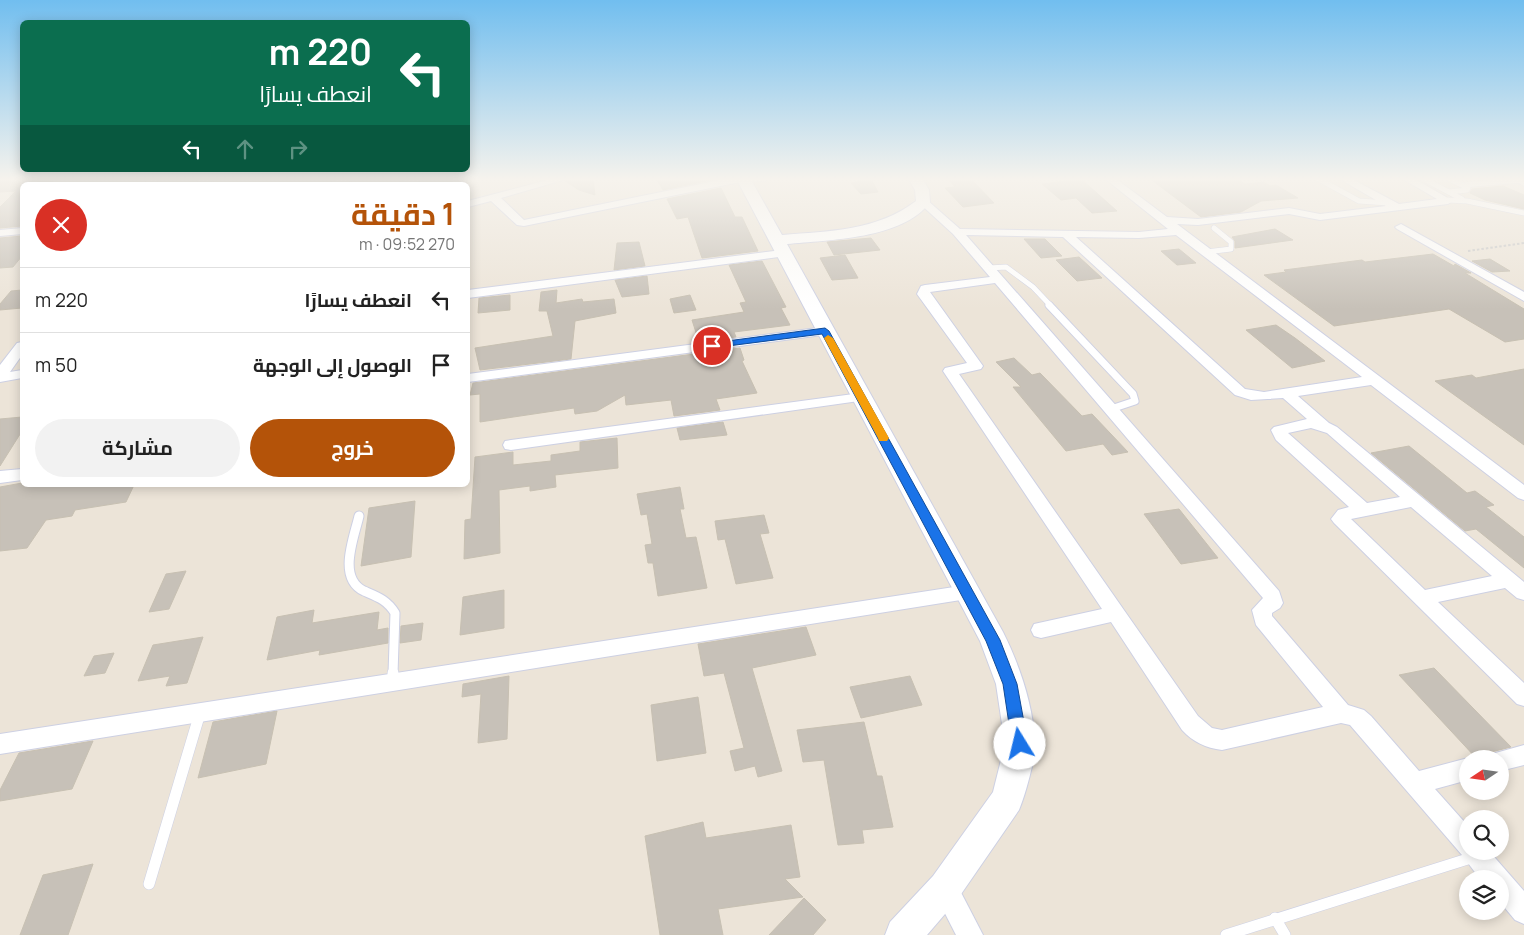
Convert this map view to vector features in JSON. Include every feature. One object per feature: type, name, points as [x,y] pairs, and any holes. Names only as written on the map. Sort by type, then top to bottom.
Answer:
[{"type":"street","points":[[768,222],[825,331],[993,640],[1010,684],[1020,744],[1008,799],[945,888],[904,935]]},
{"type":"street","points":[[470,294],[780,247],[894,222]]},
{"type":"street","points":[[945,222],[957,232],[994,274],[1272,596],[1273,603],[1262,610],[1263,619],[1341,713]]},
{"type":"street","points":[[1167,222],[1524,494]]},
{"type":"street","points":[[1401,227],[1524,297]]},
{"type":"street","points":[[0,233],[20,231]]},
{"type":"street","points":[[957,232],[998,232],[1038,235],[1139,235],[1178,231]]},
{"type":"street","points":[[1065,234],[1240,392],[1251,396],[1286,393],[1374,380]]},
{"type":"street","points":[[994,274],[926,289],[924,294],[976,366],[950,371],[1114,614],[1198,733],[1211,739],[1222,740],[1341,713],[1356,717],[1364,723],[1459,836]]},
{"type":"street","points":[[470,378],[825,331]]},
{"type":"street","points":[[0,377],[20,349]]},
{"type":"street","points":[[0,377],[20,374]]},
{"type":"street","points":[[1286,393],[1524,593]]},
{"type":"street","points":[[511,445],[861,398]]},
{"type":"street","points":[[1322,425],[1312,423],[1290,427],[1282,429],[1279,433],[1363,510]]},
{"type":"street","points":[[0,478],[20,475]]},
{"type":"street","points":[[1414,500],[1341,515],[1340,519],[1524,697]]},
{"type":"street","points":[[1421,598],[1508,580]]},
{"type":"street","points":[[0,744],[967,592]]},
{"type":"street","points":[[1041,630],[1114,614]]},
{"type":"street","points":[[1509,759],[1524,755]]},
{"type":"street","points":[[1414,783],[1459,771]]},
{"type":"street","points":[[1480,860],[1488,870]]},
{"type":"street","points":[[945,888],[970,935]]},
{"type":"street","points":[[1509,893],[1524,910]]},
{"type":"lane","points":[[1206,252],[1231,249],[1231,242],[1214,228]]},
{"type":"lane","points":[[994,274],[1006,267],[1033,286],[1134,394],[1135,401],[1111,409]]},
{"type":"lane","points":[[359,516],[350,578],[354,585],[362,590],[382,596],[395,613],[393,682]]},
{"type":"lane","points":[[149,884],[200,712]]},
{"type":"lane","points":[[1226,935],[1459,855]]},
{"type":"lane","points":[[1275,918],[1285,935]]},
{"type":"path","points":[[1447,254],[1524,243]]},
{"type":"building","points":[[0,222],[20,222],[20,226],[0,228]]},
{"type":"building","points":[[690,222],[744,222],[758,251],[702,258]]},
{"type":"building","points":[[1275,229],[1293,240],[1235,248],[1235,241],[1232,237]]},
{"type":"building","points":[[20,236],[20,258],[13,267],[0,268],[0,238]]},
{"type":"building","points":[[871,238],[880,250],[834,255],[827,242]]},
{"type":"building","points":[[1024,239],[1045,239],[1062,256],[1041,258]]},
{"type":"building","points":[[639,242],[645,266],[614,270],[617,243]]},
{"type":"building","points":[[1179,249],[1196,263],[1177,265],[1161,251]]},
{"type":"building","points":[[1433,254],[1471,273],[1465,273],[1524,309],[1524,339],[1505,342],[1449,309],[1334,326],[1264,275],[1286,272],[1284,270],[1362,260],[1365,262]]},
{"type":"building","points":[[845,255],[858,278],[832,280],[820,258]]},
{"type":"building","points":[[1079,257],[1102,278],[1077,281],[1056,260]]},
{"type":"building","points":[[1490,259],[1510,271],[1492,272],[1472,261]]},
{"type":"building","points":[[762,261],[786,307],[781,308],[790,325],[734,332],[736,337],[699,342],[692,320],[744,312],[740,303],[746,302],[729,265]]},
{"type":"building","points":[[647,276],[649,294],[622,297],[615,280]]},
{"type":"building","points":[[20,290],[20,308],[0,310],[0,304],[11,291]]},
{"type":"building","points":[[557,290],[556,303],[582,299],[583,302],[614,299],[616,313],[575,321],[571,359],[480,370],[475,348],[553,336],[547,311],[539,311],[541,292]]},
{"type":"building","points":[[510,295],[510,310],[478,313],[479,298]]},
{"type":"building","points":[[690,295],[696,310],[674,313],[670,299]]},
{"type":"building","points":[[1276,325],[1325,361],[1292,368],[1246,330]]},
{"type":"building","points":[[740,348],[744,360],[742,361],[757,393],[716,399],[720,410],[674,416],[671,400],[626,405],[625,395],[597,411],[575,414],[574,408],[480,422],[480,394],[470,395],[473,383]]},
{"type":"building","points":[[1014,358],[1032,375],[1040,373],[1082,416],[1092,414],[1128,452],[1112,455],[1103,444],[1066,451],[1013,387],[1021,387],[996,362]]},
{"type":"building","points":[[1524,369],[1524,445],[1435,381],[1472,375],[1476,378]]},
{"type":"building","points":[[20,417],[20,434],[0,466],[0,419]]},
{"type":"building","points":[[723,422],[727,435],[680,440],[677,428]]},
{"type":"building","points":[[617,438],[618,468],[555,475],[556,487],[530,491],[530,486],[499,490],[500,553],[464,559],[465,520],[471,519],[475,457],[513,452],[513,465],[551,461],[551,455],[580,451],[580,442]]},
{"type":"building","points":[[1409,446],[1467,493],[1475,491],[1494,505],[1486,507],[1524,537],[1524,568],[1476,529],[1465,531],[1371,453]]},
{"type":"building","points":[[20,483],[20,487],[133,487],[126,502],[75,510],[72,516],[46,520],[27,548],[0,551],[0,487]]},
{"type":"building","points":[[680,487],[684,509],[680,509],[686,538],[696,537],[707,588],[658,596],[653,563],[648,563],[645,545],[652,544],[647,514],[641,515],[637,494]]},
{"type":"building","points":[[415,501],[411,557],[361,566],[369,508]]},
{"type":"building","points":[[1179,509],[1218,558],[1181,564],[1144,514]]},
{"type":"building","points":[[764,515],[769,533],[760,534],[773,578],[736,584],[725,539],[718,540],[715,521]]},
{"type":"building","points":[[186,571],[169,609],[149,612],[166,574]]},
{"type":"building","points":[[504,590],[504,628],[460,635],[463,597]]},
{"type":"building","points":[[314,610],[312,623],[379,612],[377,630],[388,628],[388,643],[319,655],[320,650],[267,660],[277,617]]},
{"type":"building","points":[[423,623],[421,640],[400,643],[401,626]]},
{"type":"building","points":[[806,627],[816,655],[752,668],[782,771],[758,777],[755,766],[735,771],[730,751],[744,748],[724,673],[704,676],[698,644]]},
{"type":"building","points":[[203,637],[187,683],[166,686],[170,676],[138,681],[153,645]]},
{"type":"building","points":[[114,653],[105,673],[84,676],[94,656]]},
{"type":"building","points":[[1434,668],[1511,747],[1499,750],[1469,750],[1399,675]]},
{"type":"building","points":[[509,676],[507,739],[478,743],[481,694],[462,697],[463,684]]},
{"type":"building","points":[[910,676],[922,705],[861,718],[850,687]]},
{"type":"building","points":[[698,697],[706,753],[657,761],[651,705]]},
{"type":"building","points":[[277,711],[266,764],[198,778],[213,722]]},
{"type":"building","points":[[864,722],[877,776],[882,776],[893,827],[862,830],[864,843],[838,845],[824,760],[803,762],[797,730]]},
{"type":"building","points":[[93,741],[72,789],[0,801],[0,790],[19,753]]},
{"type":"building","points":[[703,822],[706,838],[791,825],[800,877],[785,879],[803,897],[718,909],[723,935],[660,935],[645,836]]},
{"type":"building","points":[[93,864],[68,935],[20,935],[43,875]]},
{"type":"building","points":[[804,898],[826,920],[813,935],[769,935]]},
{"type":"slow traffic","points":[[828,338],[883,438]]},
{"type":"route","points":[[712,346],[825,331],[993,640],[1010,684],[1020,744]]}]
